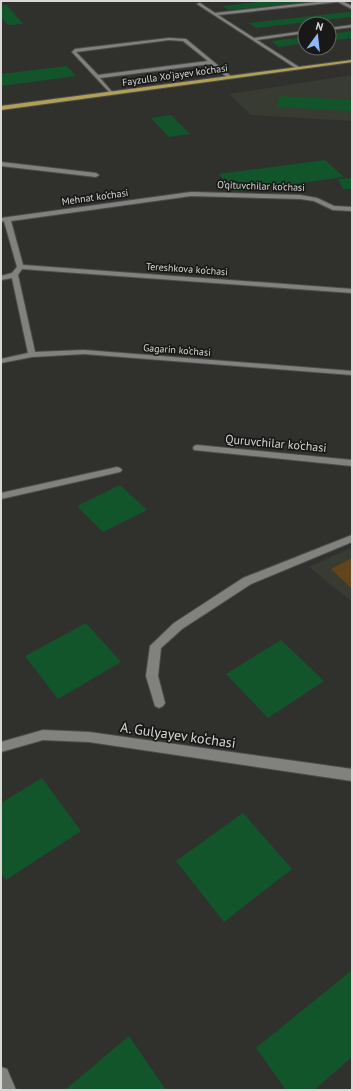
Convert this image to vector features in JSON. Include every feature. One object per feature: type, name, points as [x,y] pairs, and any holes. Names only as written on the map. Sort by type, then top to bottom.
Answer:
[{"type":"main road","name":"Fayzulla Xo‘jayev ko‘chasi","points":[[1,108],[352,60]]},
{"type":"street","points":[[215,14],[338,1],[352,8]]},
{"type":"street","points":[[199,4],[297,68]]},
{"type":"street","points":[[337,28],[352,26]]},
{"type":"street","points":[[254,39],[297,33]]},
{"type":"street","points":[[111,93],[74,52],[75,50],[180,39],[184,40],[230,77]]},
{"type":"street","points":[[96,77],[212,62]]},
{"type":"street","points":[[1,164],[96,175]]},
{"type":"street","name":"O‘qituvchilar ko‘chasi","points":[[191,194],[300,197],[315,199],[333,208],[352,210]]},
{"type":"street","name":"Mehnat ko‘chasi","points":[[4,220],[191,194]]},
{"type":"street","points":[[4,220],[20,267],[15,276],[32,355]]},
{"type":"street","name":"Tereshkova ko‘chasi","points":[[20,267],[352,291]]},
{"type":"street","points":[[1,278],[15,276]]},
{"type":"street","name":"Gagarin ko‘chasi","points":[[1,361],[32,355],[84,352],[352,373]]},
{"type":"street","name":"Quruvchilar ko‘chasi","points":[[197,448],[352,463]]},
{"type":"street","points":[[1,496],[117,470]]},
{"type":"street","points":[[159,703],[152,676],[156,646],[178,626],[247,581],[352,538]]},
{"type":"street","name":"A. Gulyayev ko‘chasi","points":[[1,747],[43,735],[89,737],[352,775]]},
{"type":"street","points":[[1,1075],[8,1090]]},
{"type":"shaded area","points":[[352,75],[352,121],[251,115],[229,94]]},
{"type":"shaded area","points":[[352,547],[352,602],[309,567]]},
{"type":"shaded area","points":[[352,558],[352,589],[331,569]]},
{"type":"building","points":[[267,1],[307,2],[229,10],[222,6]]},
{"type":"building","points":[[1,5],[7,5],[23,24],[8,25],[1,17]]},
{"type":"building","points":[[349,12],[352,14],[352,17],[337,19],[337,16],[313,16]]},
{"type":"building","points":[[297,18],[297,23],[256,28],[249,23]]},
{"type":"building","points":[[352,31],[352,38],[337,40],[337,33]]},
{"type":"building","points":[[297,38],[297,44],[279,47],[271,41]]},
{"type":"building","points":[[67,66],[76,76],[1,86],[1,74]]},
{"type":"building","points":[[279,96],[352,100],[352,111],[277,107]]},
{"type":"building","points":[[171,115],[190,134],[169,137],[151,118]]},
{"type":"building","points":[[325,160],[344,177],[235,192],[219,174]]},
{"type":"building","points":[[352,178],[352,189],[343,189],[338,179]]},
{"type":"building","points":[[120,485],[147,510],[103,532],[77,506]]},
{"type":"building","points":[[86,623],[121,662],[58,699],[25,656]]},
{"type":"building","points":[[281,640],[324,681],[268,718],[226,674]]},
{"type":"building","points":[[42,778],[81,831],[6,880],[1,872],[1,803]]},
{"type":"building","points":[[243,813],[292,869],[224,922],[176,861]]},
{"type":"building","points":[[352,970],[352,1057],[314,1090],[286,1090],[256,1048]]},
{"type":"building","points":[[129,1036],[166,1090],[65,1090]]}]
